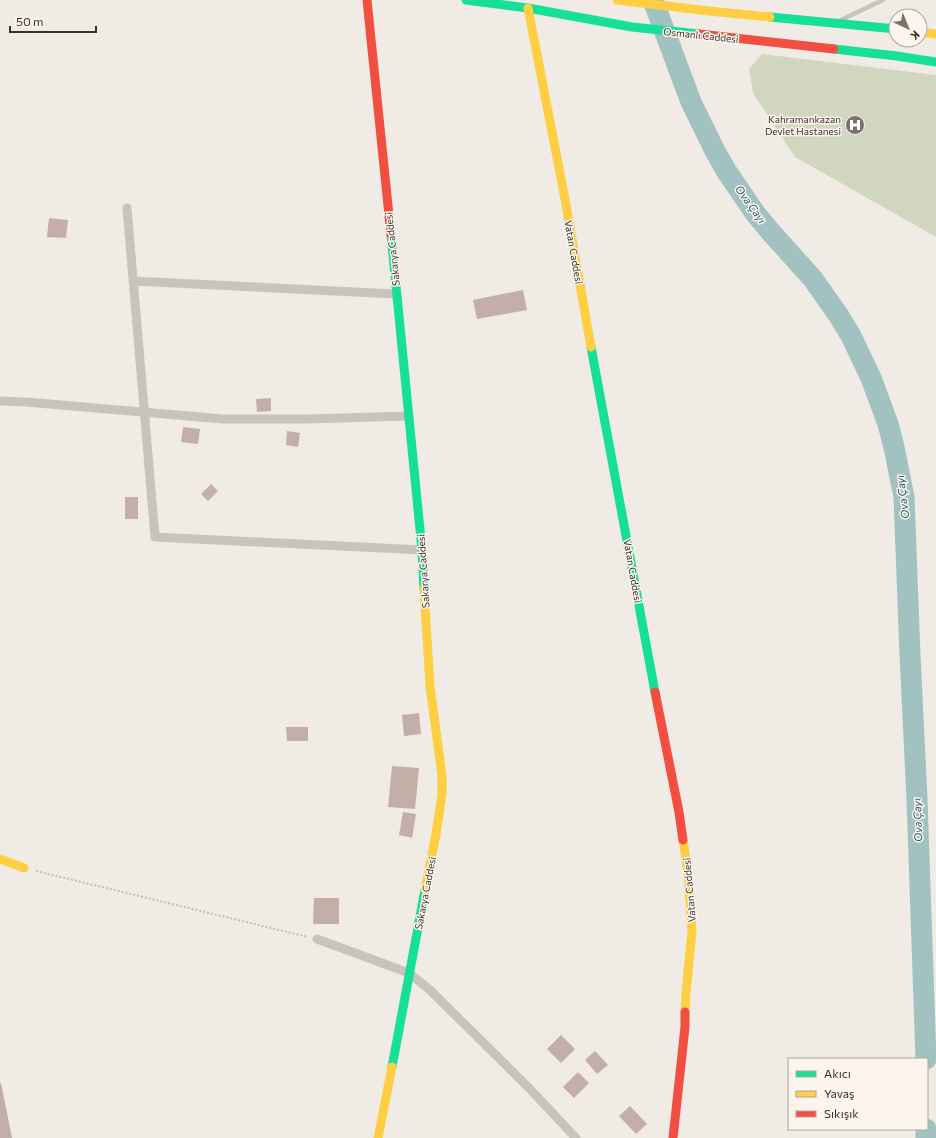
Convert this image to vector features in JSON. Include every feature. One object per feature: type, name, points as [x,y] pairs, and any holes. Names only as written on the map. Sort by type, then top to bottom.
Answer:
[{"type":"street","name":"Sakarya Caddesi","points":[[367,0],[422,550],[430,686],[442,776],[442,794],[436,834],[378,1138]]},
{"type":"street","name":"Osmanlı Caddesi","points":[[466,0],[528,8],[632,27],[898,56],[936,62]]},
{"type":"street","points":[[620,0],[709,11],[888,28]]},
{"type":"street","name":"Vatan Caddesi","points":[[528,8],[650,663],[680,812],[688,872],[692,931],[686,993],[685,1027],[673,1138]]},
{"type":"street","points":[[127,208],[155,537],[422,550]]},
{"type":"street","points":[[133,281],[396,294]]},
{"type":"street","points":[[0,401],[40,403],[223,419],[307,419],[409,416]]},
{"type":"street","points":[[0,859],[24,868]]},
{"type":"street","points":[[317,939],[409,974],[435,995],[529,1088],[576,1138]]},
{"type":"lane","points":[[834,23],[883,0]]},
{"type":"path","points":[[24,868],[317,939]]},
{"type":"green space","name":"Kahramankazan Devlet Hastanesi","points":[[762,54],[936,75],[936,237],[795,157],[753,93],[749,69]]},
{"type":"building","points":[[49,218],[68,220],[66,238],[47,237]]},
{"type":"building","points":[[523,290],[527,310],[477,319],[473,300]]},
{"type":"building","points":[[271,398],[271,411],[257,412],[256,399]]},
{"type":"building","points":[[183,427],[200,429],[198,444],[181,442]]},
{"type":"building","points":[[287,431],[300,433],[298,447],[286,445]]},
{"type":"building","points":[[211,484],[218,491],[208,501],[201,494]]},
{"type":"building","points":[[125,497],[138,497],[138,519],[125,519]]},
{"type":"building","points":[[419,713],[421,734],[404,736],[402,715]]},
{"type":"building","points":[[286,727],[308,727],[308,741],[287,741]]},
{"type":"building","points":[[392,766],[419,768],[415,809],[388,807]]},
{"type":"building","points":[[403,812],[416,814],[412,838],[399,835]]},
{"type":"building","points":[[314,898],[339,898],[339,924],[313,924]]},
{"type":"building","points":[[561,1035],[575,1049],[561,1063],[547,1049]]},
{"type":"building","points":[[595,1051],[608,1065],[597,1074],[585,1060]]},
{"type":"building","points":[[578,1072],[589,1083],[574,1098],[563,1087]]},
{"type":"building","points":[[1,1083],[12,1138],[0,1138]]},
{"type":"building","points":[[630,1106],[647,1124],[636,1134],[619,1116]]},
{"type":"waterway","name":"Ova Çayı","points":[[653,0],[691,102],[715,151],[727,172],[755,213],[813,279],[839,316],[851,336],[871,378],[888,424],[894,447],[904,497],[926,1058]]},
{"type":"waterway","name":"Ova Çayı","points":[[926,1130],[926,1138]]},
{"type":"traffic: fast","points":[[466,0],[528,8],[632,27],[699,34]]},
{"type":"traffic: fast","points":[[770,17],[888,28]]},
{"type":"traffic: fast","points":[[834,49],[936,62]]},
{"type":"traffic: fast","points":[[391,235],[422,550],[424,589]]},
{"type":"traffic: fast","points":[[591,347],[655,692]]},
{"type":"traffic: fast","points":[[392,1067],[425,890]]},
{"type":"traffic: slow","points":[[617,0],[770,17]]},
{"type":"traffic: slow","points":[[528,8],[565,199],[591,347]]},
{"type":"traffic: slow","points":[[928,33],[936,34]]},
{"type":"traffic: slow","points":[[424,589],[430,686],[442,776],[442,794],[425,890]]},
{"type":"traffic: slow","points":[[683,840],[688,872],[692,931],[685,1012]]},
{"type":"traffic: slow","points":[[0,859],[24,868]]},
{"type":"traffic: slow","points":[[378,1138],[392,1067]]},
{"type":"traffic: jam","points":[[367,0],[391,235]]},
{"type":"traffic: jam","points":[[699,34],[834,49]]},
{"type":"traffic: jam","points":[[655,692],[679,812],[683,840]]},
{"type":"traffic: jam","points":[[673,1138],[685,1027],[685,1012]]},
{"type":"place","name":"Kahramankazan Devlet Hastanesi","points":[[855,125]]}]
